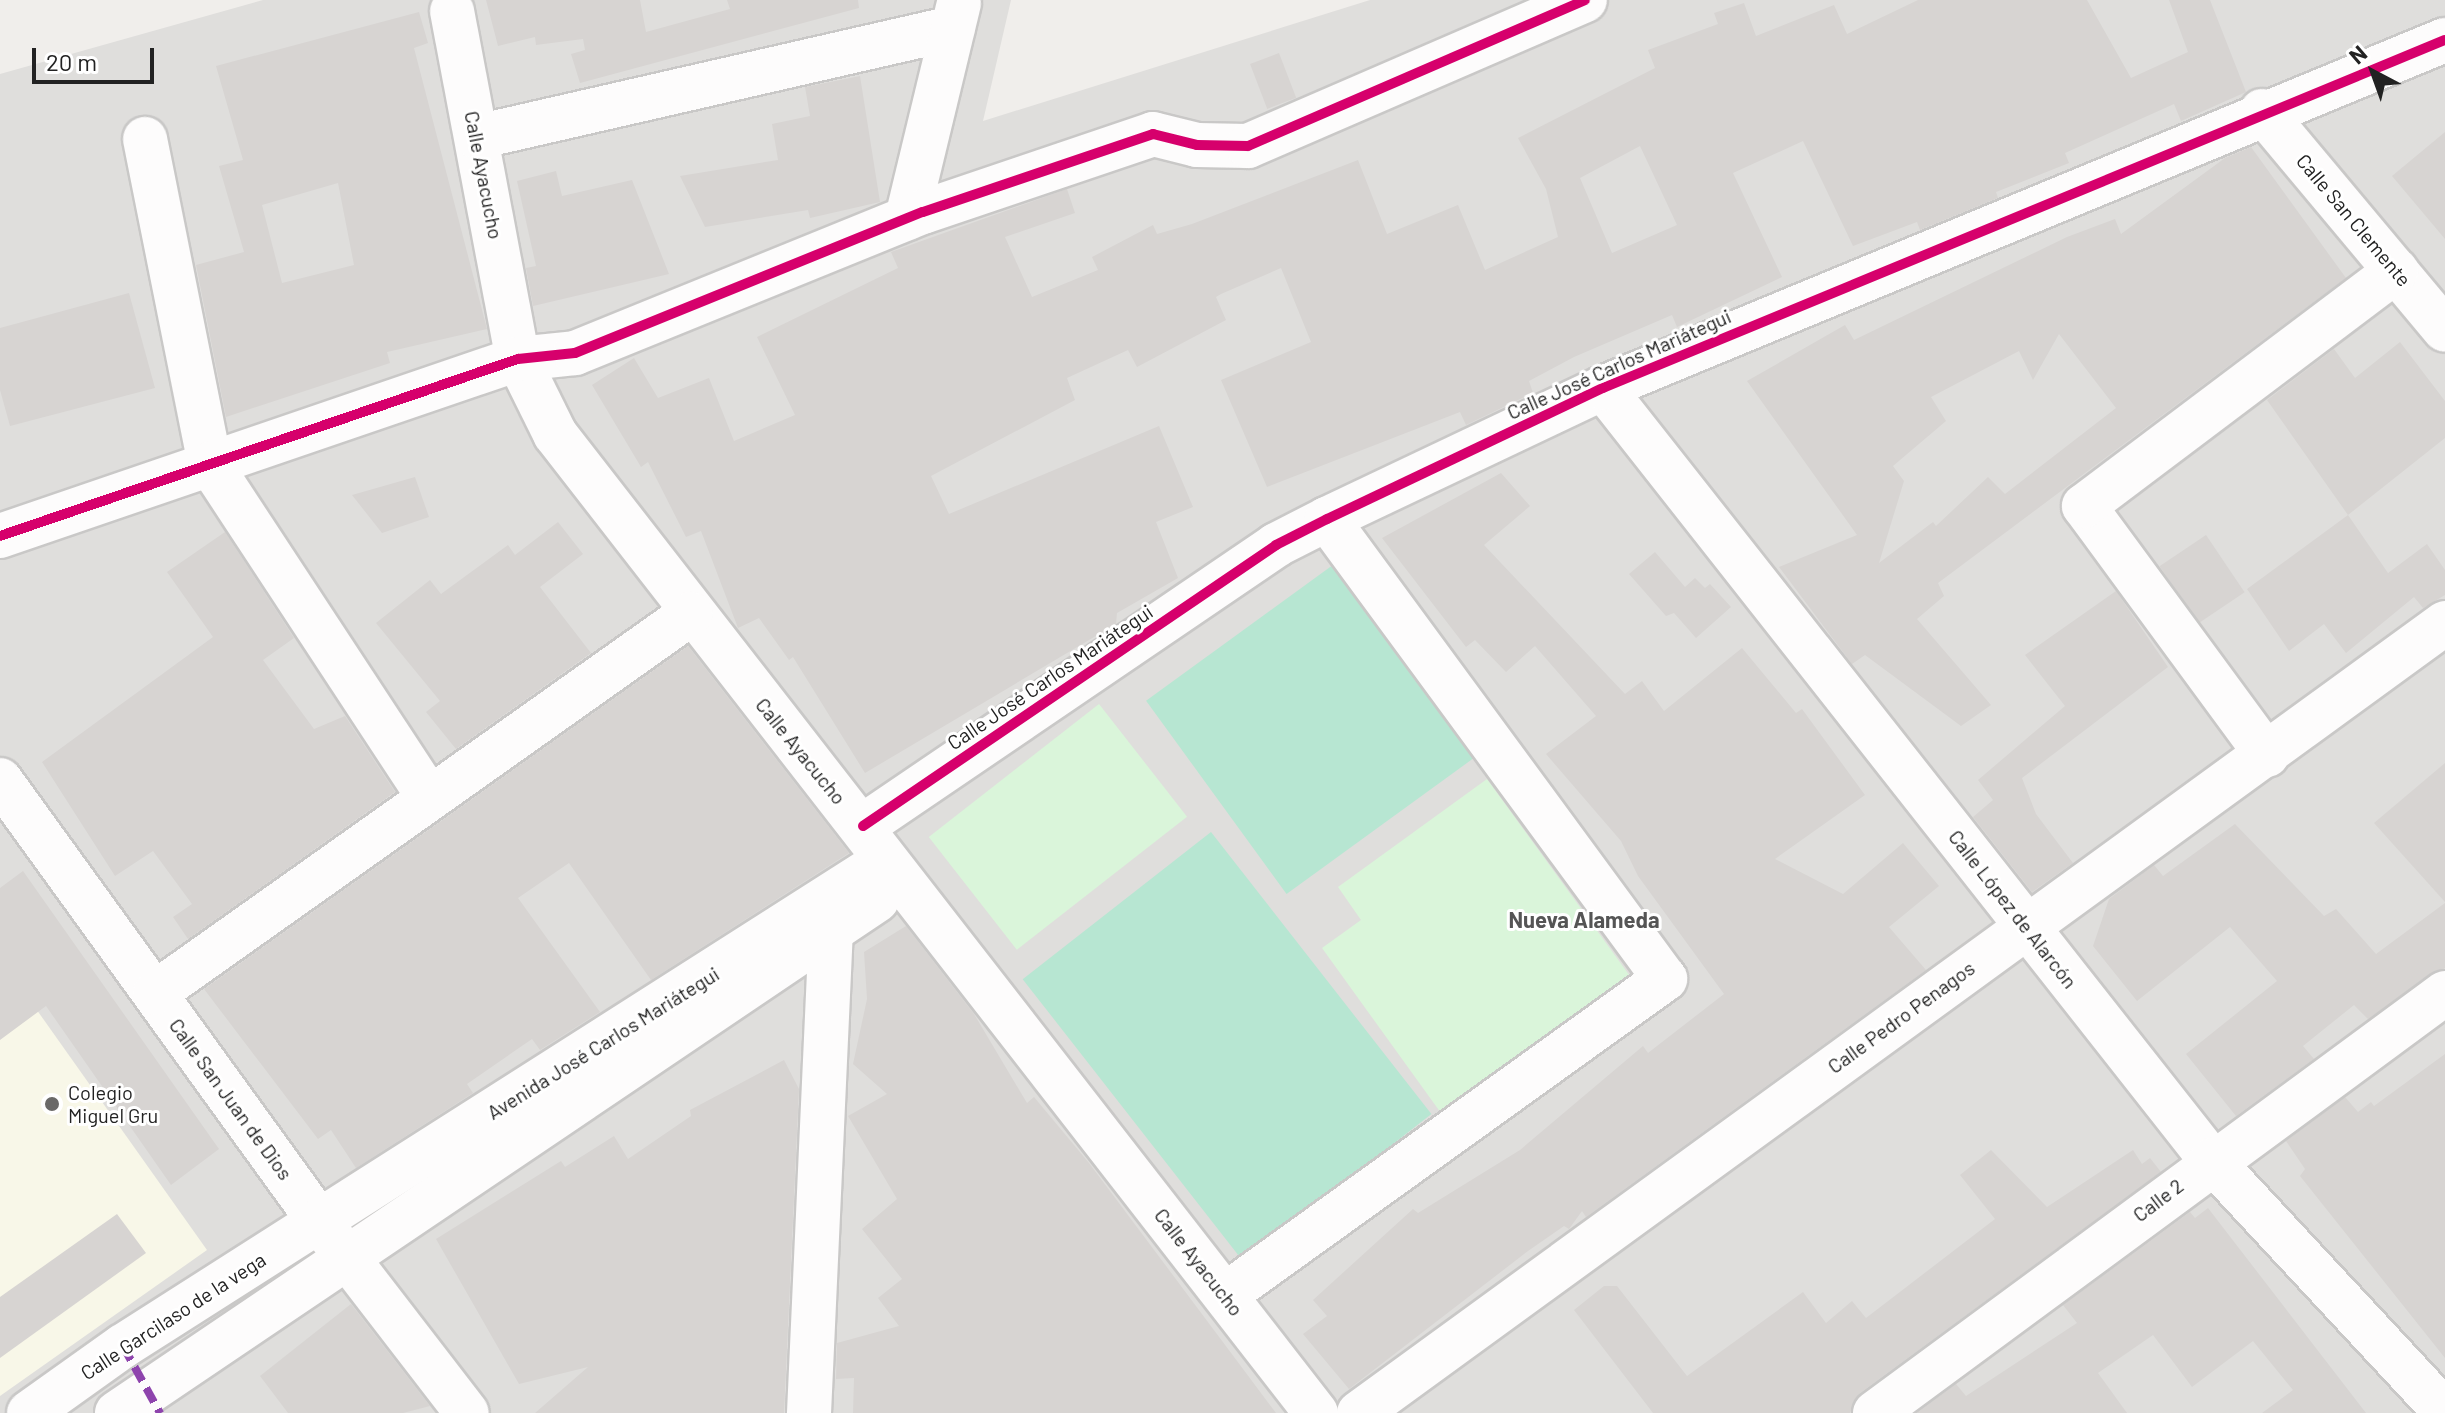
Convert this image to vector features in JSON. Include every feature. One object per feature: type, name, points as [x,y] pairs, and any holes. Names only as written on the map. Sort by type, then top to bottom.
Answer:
[{"type":"street","points":[[0,536],[518,359],[575,353],[907,218],[1153,134],[1197,145],[1248,146],[1585,0]]},
{"type":"street","name":"Calle Ayacucho","points":[[452,11],[518,359],[555,434],[690,614],[1316,1413]]},
{"type":"street","points":[[477,137],[956,14],[907,218]]},
{"type":"street","name":"Calle José Carlos Mariátegui","points":[[882,856],[1276,545],[1603,388],[2262,111],[2445,40]]},
{"type":"street","name":"Calle San Clemente","points":[[2262,111],[2445,330]]},
{"type":"street","points":[[145,139],[210,464],[429,798]]},
{"type":"street","points":[[2267,755],[2084,506],[2396,271]]},
{"type":"street","name":"Calle López de Alarcón","points":[[1603,388],[2211,1160],[2436,1405]]},
{"type":"street","points":[[1225,1295],[1665,979],[1327,519]]},
{"type":"street","points":[[155,993],[690,614]]},
{"type":"street","name":"Calle Pedro Penagos","points":[[1359,1413],[2445,623]]},
{"type":"street","name":"Calle San Juan de Dios","points":[[0,780],[333,1237],[467,1413]]},
{"type":"street","name":"Avenida José Carlos Mariátegui","points":[[333,1237],[832,917],[882,856]]},
{"type":"street","points":[[809,1413],[832,917]]},
{"type":"street","name":"Calle 2","points":[[1875,1413],[2211,1160],[2445,993]]},
{"type":"street","points":[[123,1346],[141,1406],[333,1237]]},
{"type":"street","name":"Calle Garcilaso de la vega","points":[[29,1413],[123,1346],[333,1237]]},
{"type":"shaded area","points":[[263,0],[1011,0],[983,121],[1370,0],[2445,0],[2445,1413],[0,1413],[0,74]]},
{"type":"shaded area","name":"Colegio Miguel Gru","points":[[0,958],[207,1250],[0,1396]]},
{"type":"green space","points":[[1337,562],[1477,755],[1287,894],[1146,701]]},
{"type":"green space","points":[[1099,704],[1187,817],[1017,950],[929,837]]},
{"type":"green space","points":[[1487,779],[1635,983],[1446,1120],[1322,948],[1361,920],[1338,887]]},
{"type":"green space","points":[[1211,832],[1431,1114],[1243,1261],[1023,979]]},
{"type":"building","points":[[486,0],[640,0],[646,32],[730,9],[727,0],[858,0],[859,8],[580,83],[571,54],[585,50],[583,39],[536,45],[535,37],[498,46]]},
{"type":"building","points":[[1918,0],[2087,0],[2131,78],[2188,52],[2169,0],[2210,0],[2246,92],[2181,121],[2174,104],[2065,153],[2069,163],[1996,192],[1998,198],[1920,230],[1917,222],[1853,246],[1803,141],[1733,173],[1782,277],[1677,327],[1672,315],[1574,357],[1529,381],[1533,393],[1466,425],[1460,412],[1267,487],[1221,380],[1311,342],[1281,268],[1221,294],[1216,297],[1226,320],[1137,367],[1128,350],[1067,378],[1075,400],[931,476],[949,514],[1159,426],[1193,507],[1156,522],[1178,578],[1117,613],[1116,624],[865,773],[793,657],[789,660],[759,618],[738,628],[701,531],[686,537],[648,462],[641,467],[592,385],[634,358],[658,398],[709,378],[734,441],[795,415],[757,337],[898,268],[891,252],[1067,189],[1075,213],[1005,237],[1032,297],[1098,270],[1092,257],[1153,225],[1157,234],[1192,224],[1358,160],[1387,234],[1458,205],[1485,270],[1558,237],[1546,189],[1518,138],[1655,68],[1648,50],[1718,24],[1714,13],[1744,3],[1756,36],[1834,5],[1847,34]],"holes":[[[1640,146],[1677,225],[1612,253],[1580,178]]]},
{"type":"building","points":[[419,12],[428,43],[414,48],[487,329],[387,352],[390,363],[226,417],[196,265],[244,252],[219,166],[243,160],[216,66]],"holes":[[[338,183],[354,265],[282,283],[262,205]]]},
{"type":"building","points":[[1279,53],[1296,98],[1267,109],[1250,64]]},
{"type":"building","points":[[860,76],[880,202],[810,218],[808,210],[705,227],[680,176],[778,160],[772,124],[810,116],[805,87]]},
{"type":"building","points":[[2445,132],[2445,239],[2392,176]]},
{"type":"building","points":[[2251,147],[2346,278],[1938,583],[1944,596],[1917,619],[1991,705],[1961,726],[1865,655],[1852,664],[1779,567],[1857,535],[1747,381],[1845,325],[1854,340],[2067,237],[2115,219],[2121,234],[2225,158]],"holes":[[[2059,334],[2116,408],[2005,494],[1988,477],[1936,526],[1933,522],[1879,563],[1904,481],[1893,466],[1946,421],[1931,397],[2019,351],[2033,380]]]},
{"type":"building","points":[[556,171],[562,196],[632,180],[669,274],[533,306],[526,268],[536,266],[517,181]]},
{"type":"building","points":[[129,293],[155,388],[10,426],[0,390],[0,328]]},
{"type":"building","points":[[2400,342],[2445,401],[2445,438],[2348,515],[2267,400],[2334,349],[2355,378]]},
{"type":"building","points":[[1501,473],[1530,506],[1484,545],[1625,694],[1642,681],[1664,711],[1742,648],[1796,713],[1802,709],[1865,795],[1775,859],[1843,894],[1903,843],[1939,886],[1889,927],[1926,970],[1586,1217],[1582,1211],[1569,1229],[1564,1226],[1528,1251],[1349,1389],[1303,1334],[1327,1316],[1313,1300],[1413,1209],[1418,1213],[1520,1150],[1643,1046],[1648,1053],[1724,994],[1638,876],[1621,841],[1546,754],[1596,716],[1535,646],[1506,672],[1475,640],[1466,647],[1382,538]]},
{"type":"building","points":[[415,477],[429,517],[382,533],[352,495]]},
{"type":"building","points":[[2348,515],[2388,573],[2427,544],[2445,570],[2445,595],[2423,608],[2414,597],[2346,653],[2324,624],[2289,651],[2247,589]]},
{"type":"building","points":[[558,522],[583,554],[540,587],[591,653],[456,749],[426,712],[440,701],[376,623],[430,580],[441,594],[508,545],[515,555]]},
{"type":"building","points":[[225,532],[294,638],[263,660],[314,729],[345,716],[395,792],[188,939],[173,917],[192,904],[153,851],[115,876],[42,762],[213,637],[167,572]]},
{"type":"building","points":[[2206,535],[2245,592],[2198,624],[2160,566]]},
{"type":"building","points":[[1655,552],[1685,587],[1695,578],[1705,588],[1710,584],[1731,607],[1696,638],[1674,613],[1666,616],[1629,574]]},
{"type":"building","points":[[2116,591],[2168,667],[2022,778],[2036,814],[2073,863],[2032,892],[1973,817],[1993,800],[1978,780],[2065,706],[2025,655]]},
{"type":"building","points":[[688,646],[849,853],[651,980],[569,863],[518,898],[600,1012],[540,1050],[532,1039],[467,1084],[473,1093],[356,1168],[331,1130],[318,1139],[204,989]]},
{"type":"building","points":[[2445,763],[2445,902],[2374,823]]},
{"type":"building","points":[[2235,824],[2324,916],[2336,909],[2376,954],[2445,903],[2445,968],[2368,1019],[2354,1005],[2303,1046],[2314,1059],[2236,1116],[2186,1054],[2277,981],[2230,927],[2137,1001],[2093,946],[2109,899],[2154,865],[2163,876]]},
{"type":"building","points":[[23,871],[219,1149],[171,1185],[46,1006],[0,1040],[0,888]]},
{"type":"building","points":[[906,926],[974,1014],[1027,1103],[1034,1097],[1089,1163],[1276,1413],[853,1413],[854,1378],[836,1379],[837,1343],[899,1326],[878,1298],[902,1279],[862,1229],[897,1199],[848,1116],[887,1094],[853,1064],[867,999],[864,952]]},
{"type":"building","points":[[2445,1054],[2445,1358],[2300,1176],[2305,1169],[2286,1141],[2345,1097],[2358,1112],[2371,1102],[2374,1106]]},
{"type":"building","points":[[784,1060],[799,1089],[784,1413],[535,1413],[588,1367],[519,1384],[436,1239],[561,1161],[565,1167],[614,1136],[628,1159],[691,1116],[690,1110]]},
{"type":"building","points":[[1991,1150],[2047,1207],[2133,1150],[2142,1164],[2150,1158],[2161,1172],[1860,1393],[1850,1413],[1653,1413],[1574,1310],[1604,1286],[1617,1286],[1687,1376],[1803,1292],[1826,1323],[1852,1301],[1866,1318],[1995,1219],[1960,1175]]},
{"type":"building","points":[[2208,1208],[2366,1413],[2262,1413],[2293,1390],[2253,1341],[2192,1387],[2153,1335],[2098,1373],[2127,1413],[1917,1413],[1956,1384],[1966,1396],[2077,1323],[2063,1305],[2190,1212],[2195,1218]]},
{"type":"building","points":[[117,1214],[146,1253],[0,1358],[0,1297]]},
{"type":"building","points":[[351,1304],[430,1406],[403,1413],[288,1413],[260,1376]]},
{"type":"marked path","points":[[123,1346],[160,1413]]},
{"type":"cycle path","points":[[0,536],[518,359],[575,353],[923,212],[1153,134],[1197,145],[1248,146],[1585,0]]},
{"type":"cycle path","points":[[863,826],[1276,545],[1327,519],[1603,388],[2445,40]]},
{"type":"place","name":"Colegio Miguel Gru","points":[[52,1104]]},
{"type":"district","name":"Nueva Alameda","points":[[1584,920]]}]
